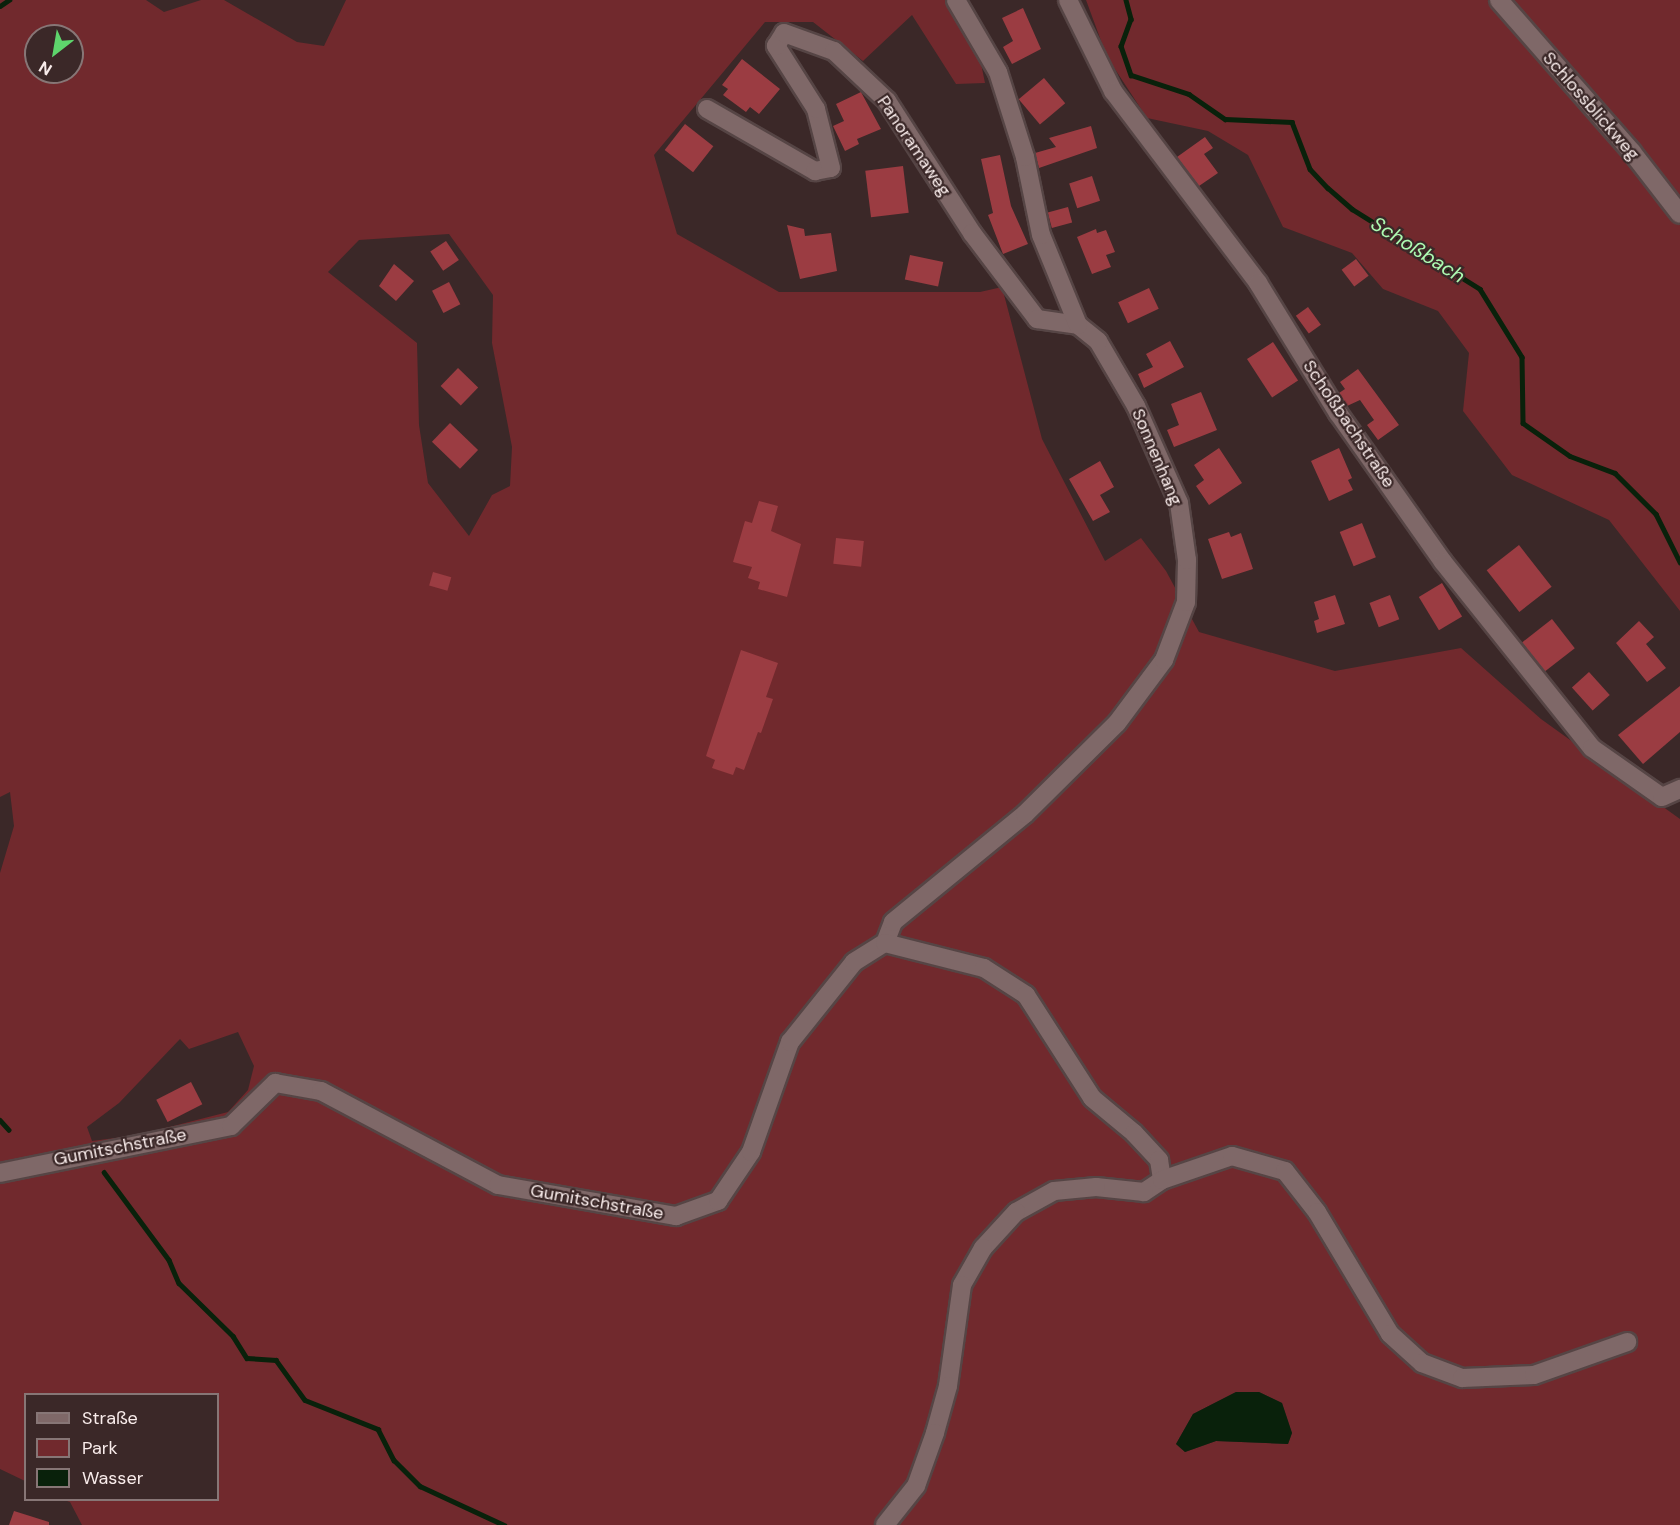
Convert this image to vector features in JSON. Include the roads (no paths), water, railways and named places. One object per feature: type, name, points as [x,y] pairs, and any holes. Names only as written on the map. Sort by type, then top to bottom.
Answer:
[{"type":"street","name":"Sonnenhang","points":[[885,943],[893,922],[1025,814],[1116,723],[1164,660],[1186,602],[1187,560],[1179,503],[1136,406],[1098,340],[1078,325],[1041,235],[1025,157],[998,72],[956,0]]},
{"type":"street","name":"Schoßbachstraße","points":[[1068,0],[1113,91],[1258,283],[1338,413],[1443,562],[1592,748],[1662,797],[1680,789]]},
{"type":"street","name":"Schlossblickweg","points":[[1499,0],[1632,152],[1680,214]]},
{"type":"street","name":"Panoramaweg","points":[[707,109],[814,171],[831,168],[816,109],[776,46],[784,33],[834,51],[887,102],[972,233],[1037,319],[1078,325]]},
{"type":"street","name":"Gumitschstraße","points":[[0,1173],[231,1125],[275,1083],[321,1091],[498,1185],[676,1216],[718,1201],[751,1152],[790,1042],[854,962],[885,943]]},
{"type":"street","points":[[885,943],[984,968],[1026,995],[1092,1098],[1134,1132],[1159,1160],[1162,1180]]},
{"type":"street","points":[[885,1525],[916,1486],[931,1443],[948,1386],[962,1285],[983,1248],[1016,1212],[1054,1191],[1096,1187],[1144,1192],[1162,1180],[1232,1156],[1285,1171],[1323,1222],[1390,1334],[1422,1363],[1462,1378],[1534,1375],[1627,1342]]},
{"type":"water","points":[[1236,1392],[1259,1392],[1282,1403],[1292,1433],[1288,1444],[1216,1441],[1185,1452],[1176,1444],[1193,1414]]},
{"type":"waterway","points":[[0,6],[9,0]]},
{"type":"waterway","name":"Schoßbach","points":[[1126,0],[1131,19],[1121,46],[1131,75],[1189,94],[1225,119],[1292,122],[1310,169],[1328,188],[1352,209],[1480,289],[1522,357],[1523,423],[1570,456],[1615,473],[1656,514],[1680,562]]},
{"type":"waterway","points":[[0,1120],[9,1130]]},
{"type":"waterway","points":[[104,1172],[169,1260],[179,1283],[233,1336],[247,1358],[276,1360],[305,1400],[378,1429],[394,1460],[420,1486],[504,1525]]}]
